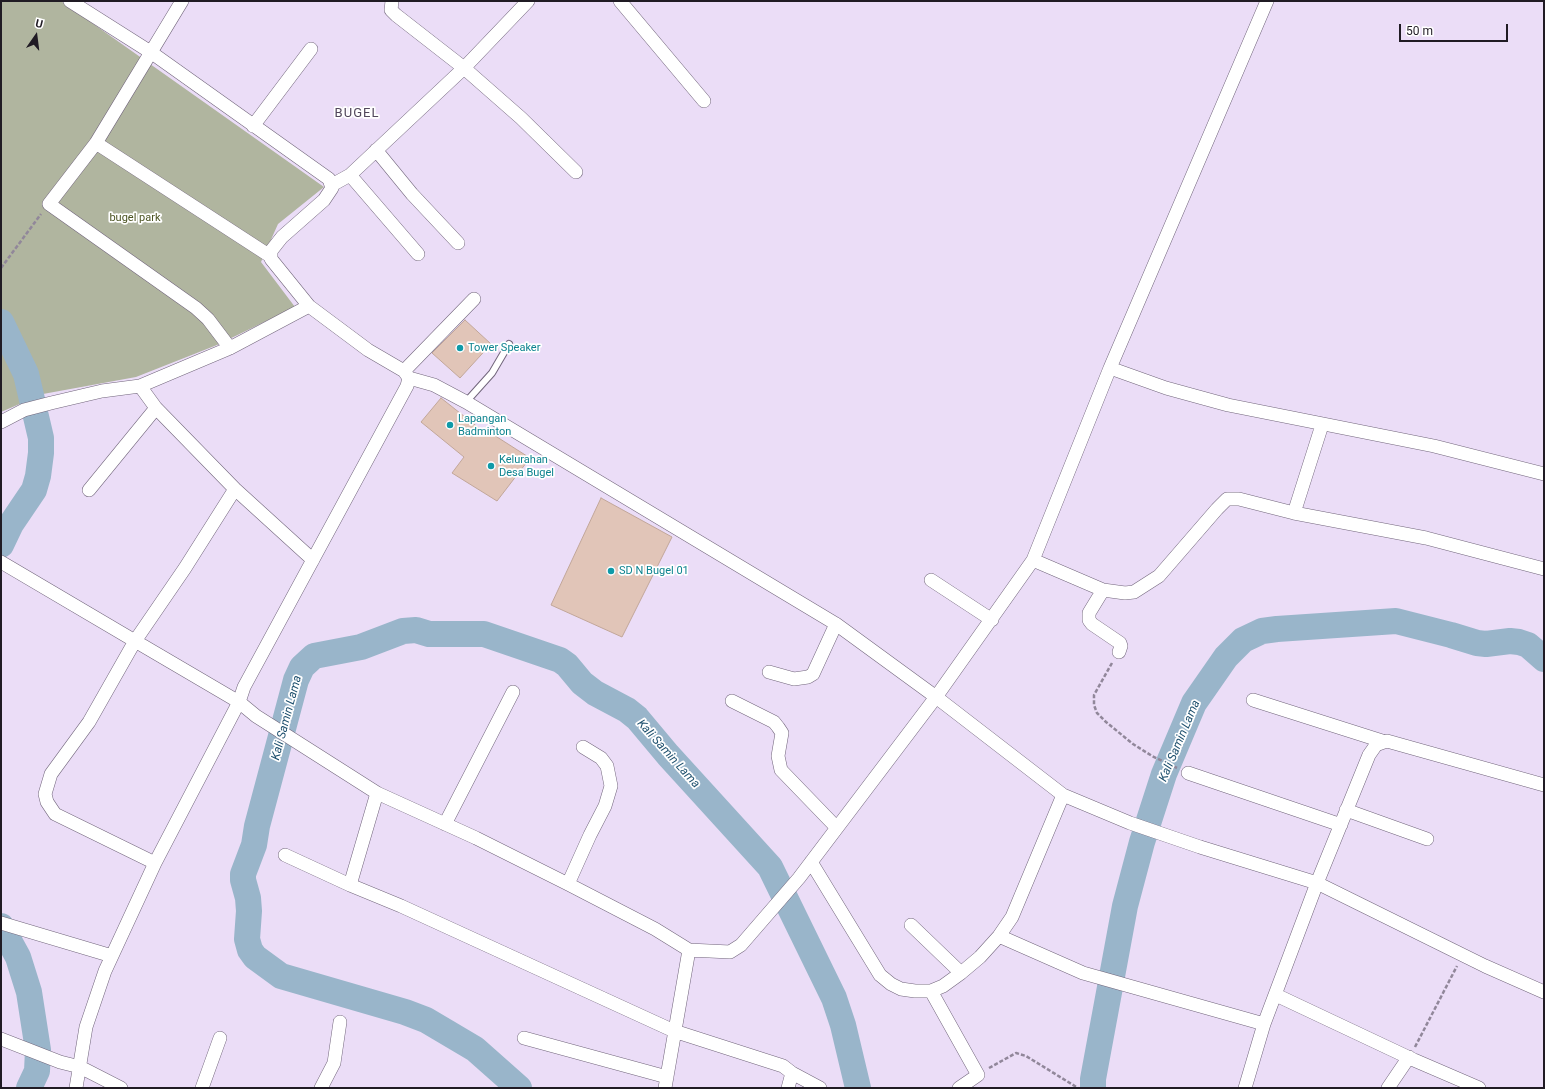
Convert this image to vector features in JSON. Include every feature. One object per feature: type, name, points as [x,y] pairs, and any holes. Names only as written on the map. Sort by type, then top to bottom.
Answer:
[{"type":"street","points":[[70,1],[152,53],[329,179],[332,188],[324,200],[282,237],[271,251],[270,256]]},
{"type":"street","points":[[182,1],[152,53],[96,143],[49,204],[196,308],[204,315],[230,348]]},
{"type":"street","points":[[392,1],[391,10],[396,15],[464,68],[521,118],[576,172]]},
{"type":"street","points":[[332,185],[350,175],[464,68],[528,1]]},
{"type":"street","points":[[620,1],[704,102]]},
{"type":"street","points":[[1,562],[239,702],[256,716],[377,793],[445,824],[568,884],[655,929],[689,950],[722,952],[736,949],[811,862],[837,828],[936,697],[992,620],[1033,560],[1059,491],[1110,368],[1267,1]]},
{"type":"street","points":[[253,126],[311,49]]},
{"type":"street","points":[[96,143],[270,256],[278,269],[309,306],[368,350],[406,374],[434,385],[466,402],[836,624],[936,697],[1063,795],[1130,823],[1200,847],[1317,883],[1463,955],[1544,992]]},
{"type":"street","points":[[376,150],[458,243]]},
{"type":"street","points":[[350,175],[418,254]]},
{"type":"street","points":[[76,1088],[86,1027],[112,956],[155,863],[239,702],[244,687],[407,386],[406,374],[474,299]]},
{"type":"street","points":[[1,422],[24,410],[102,391],[140,386],[230,348],[309,306]]},
{"type":"street","points":[[1110,368],[1199,398],[1322,425],[1434,446],[1544,474]]},
{"type":"street","points":[[140,386],[156,408],[235,489],[313,560]]},
{"type":"street","points":[[89,490],[156,408]]},
{"type":"street","points":[[1294,513],[1322,425]]},
{"type":"street","points":[[155,863],[55,814],[47,802],[45,794],[51,774],[89,722],[134,641],[185,568],[235,489]]},
{"type":"street","points":[[1033,560],[1103,590],[1125,593],[1134,592],[1159,576],[1217,509],[1227,500],[1239,499],[1294,513],[1426,538],[1544,569]]},
{"type":"street","points":[[931,580],[992,620]]},
{"type":"street","points":[[1103,590],[1089,613],[1089,620],[1092,624],[1120,643],[1121,646],[1119,652]]},
{"type":"street","points":[[770,672],[794,679],[808,677],[813,674],[836,624]]},
{"type":"street","points":[[445,824],[513,692]]},
{"type":"street","points":[[1253,700],[1382,741],[1394,742],[1544,785]]},
{"type":"street","points":[[732,701],[774,722],[782,733],[778,756],[781,770],[837,828]]},
{"type":"street","points":[[1245,1088],[1264,1024],[1317,883],[1369,755],[1376,745],[1382,741]]},
{"type":"street","points":[[568,884],[605,806],[611,786],[607,766],[601,758],[583,747]]},
{"type":"street","points":[[1188,773],[1341,825]]},
{"type":"street","points":[[350,885],[377,793]]},
{"type":"street","points":[[811,862],[880,975],[891,984],[901,989],[931,991],[943,986],[961,974],[980,958],[999,936],[1012,917],[1063,795]]},
{"type":"street","points":[[1346,810],[1427,839]]},
{"type":"street","points":[[285,855],[350,885],[401,906],[674,1031],[783,1066],[792,1074],[820,1088]]},
{"type":"street","points":[[1,923],[112,956]]},
{"type":"street","points":[[911,925],[961,974]]},
{"type":"street","points":[[999,936],[1082,973],[1264,1024]]},
{"type":"street","points":[[524,1038],[666,1083],[689,950]]},
{"type":"street","points":[[931,991],[978,1075],[959,1088]]},
{"type":"street","points":[[1276,995],[1409,1058],[1479,1088]]},
{"type":"street","points":[[321,1088],[334,1063],[340,1022]]},
{"type":"street","points":[[202,1088],[220,1038]]},
{"type":"street","points":[[1,1039],[21,1048],[80,1067],[121,1088]]},
{"type":"street","points":[[1388,1088],[1409,1058]]},
{"type":"street","points":[[788,1088],[792,1074]]},
{"type":"lane","points":[[466,402],[492,373],[509,344]]},
{"type":"path","points":[[1,268],[49,204]]},
{"type":"path","points":[[1119,652],[1100,682],[1094,696],[1094,705],[1097,713],[1134,744],[1152,756],[1188,773]]},
{"type":"path","points":[[1409,1058],[1463,955]]},
{"type":"path","points":[[978,1075],[1016,1053],[1026,1056],[1078,1088]]},
{"type":"green space","name":"bugel park","points":[[1,1],[61,1],[324,187],[278,224],[261,262],[295,307],[217,345],[136,377],[43,394],[1,412]]},
{"type":"building","name":"Tower Speaker","points":[[465,320],[491,344],[460,378],[432,353]]},
{"type":"building","name":"Kelurahan Desa Bugel","points":[[441,398],[484,432],[486,430],[530,458],[497,501],[452,473],[464,457],[421,422]]},
{"type":"building","name":"SD N Bugel 01","points":[[601,498],[672,537],[622,637],[551,605]]},
{"type":"waterway","name":"Kali Samin Lama","points":[[1,322],[26,374],[41,438],[38,476],[34,490],[11,524],[1,545]]},
{"type":"waterway","name":"Kali Samin Lama","points":[[1093,1088],[1093,1079],[1125,906],[1142,842],[1164,774],[1194,703],[1226,657],[1243,640],[1262,631],[1277,629],[1396,621],[1477,643],[1486,644],[1510,641],[1519,642],[1528,645],[1544,659]]},
{"type":"waterway","name":"Kali Samin Lama","points":[[519,1088],[475,1049],[426,1020],[405,1012],[281,976],[255,957],[250,950],[247,939],[249,911],[248,898],[243,880],[243,874],[254,845],[257,826],[296,680],[302,667],[314,656],[361,647],[403,631],[416,630],[429,634],[484,634],[560,660],[567,665],[582,683],[595,693],[627,710],[637,718],[668,755],[770,867],[834,998],[843,1025],[858,1088]]},
{"type":"waterway","name":"Kali Samin Lama","points":[[1,926],[18,957],[29,992],[38,1050],[37,1071],[29,1088]]},
{"type":"place","name":"Tower Speaker","points":[[460,348]]},
{"type":"place","name":"Lapangan Badminton","points":[[450,425]]},
{"type":"place","name":"Kelurahan Desa Bugel","points":[[491,466]]},
{"type":"place","name":"SD N Bugel 01","points":[[611,571]]},
{"type":"district","name":"BUGEL","points":[[357,114]]}]
